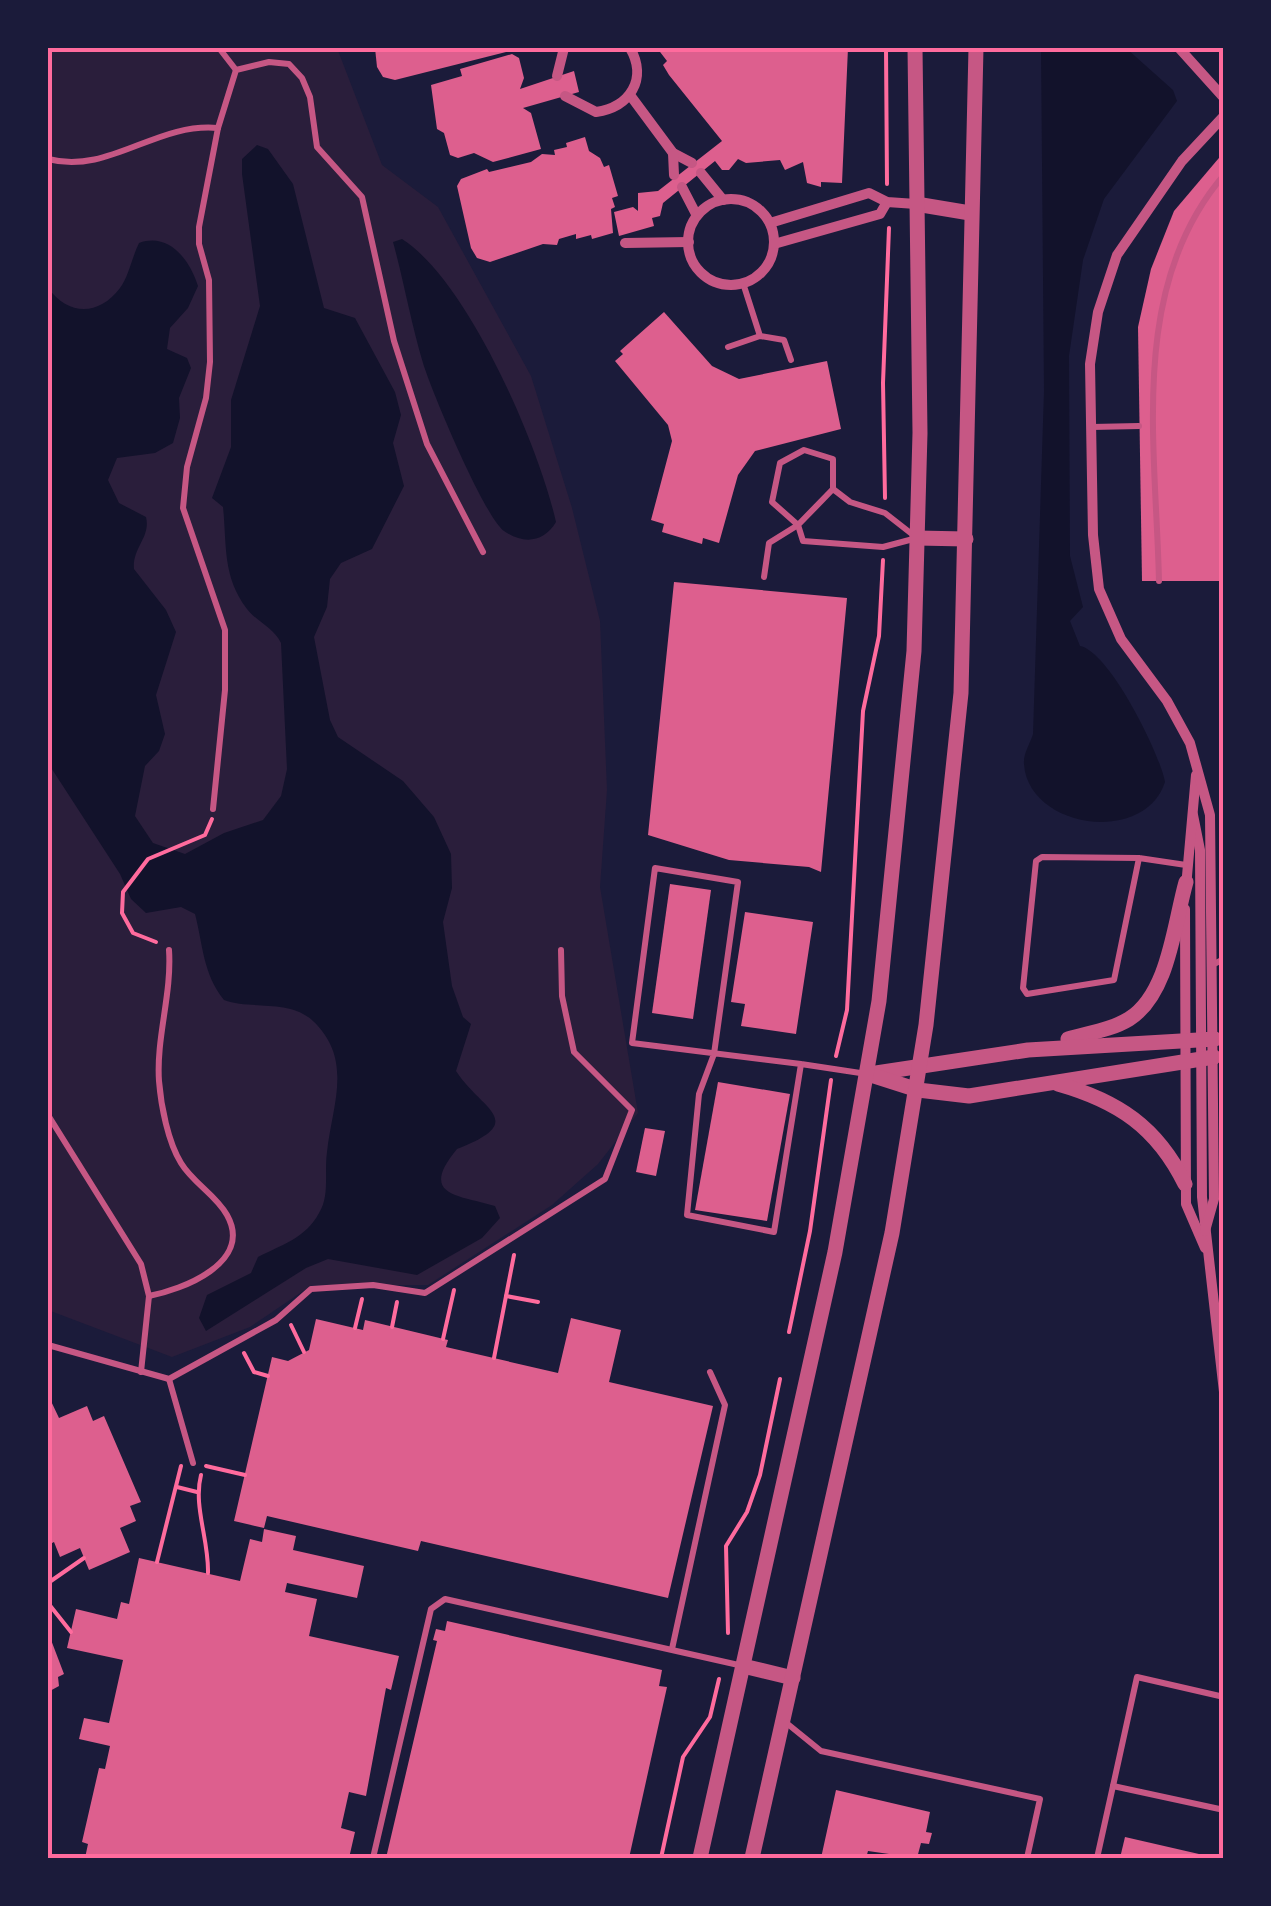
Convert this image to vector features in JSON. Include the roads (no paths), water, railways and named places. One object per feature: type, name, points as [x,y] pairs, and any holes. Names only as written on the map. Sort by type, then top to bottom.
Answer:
[{"type":"street","points":[[557,76],[564,48]]},
{"type":"street","points":[[565,96],[596,112],[621,104],[630,95],[638,70],[630,48]]},
{"type":"street","points":[[700,1858],[837,1242],[868,1074],[914,651],[915,48]]},
{"type":"street","points":[[752,1858],[892,1233],[921,1067],[960,707],[976,48]]},
{"type":"street","points":[[1179,48],[1224,98]]},
{"type":"street","points":[[630,95],[674,153],[692,162]]},
{"type":"street","points":[[1206,1039],[1219,962],[1210,815],[1197,765],[1167,700],[1121,639],[1104,604],[1093,552],[1093,330],[1108,276],[1127,238],[1166,182],[1224,116]]},
{"type":"street","points":[[674,153],[674,175]]},
{"type":"street","points":[[701,173],[722,200]]},
{"type":"street","points":[[682,187],[696,214],[688,242],[693,262],[702,273],[714,281],[743,283],[766,266],[774,244],[770,223],[754,205],[722,200],[696,214]]},
{"type":"street","points":[[770,223],[870,194],[887,202],[970,213]]},
{"type":"street","points":[[774,244],[880,214],[887,202]]},
{"type":"street","points":[[625,243],[688,242]]},
{"type":"street","points":[[917,538],[966,539]]},
{"type":"street","points":[[1028,1050],[1111,1027],[1145,1005],[1159,979],[1186,873],[1197,765]]},
{"type":"street","points":[[1193,815],[1200,850],[1206,1039],[1205,1249],[1224,1392]]},
{"type":"street","points":[[1186,873],[1206,1059],[1219,1137],[1214,1199],[1205,1231]]},
{"type":"street","points":[[868,1074],[1028,1050],[1206,1039]]},
{"type":"street","points":[[868,1074],[918,1090],[969,1096],[1206,1059]]},
{"type":"street","points":[[1205,1249],[1188,1214],[1185,1184],[1206,1059]]},
{"type":"street","points":[[1054,1083],[1101,1098],[1132,1114],[1164,1148],[1185,1184]]},
{"type":"street","points":[[743,1666],[794,1678]]},
{"type":"lane","points":[[219,48],[236,70]]},
{"type":"lane","points":[[236,70],[269,62],[289,64],[302,78],[317,147],[362,197],[394,341],[427,444],[483,552]]},
{"type":"lane","points":[[213,809],[225,690],[226,630],[183,508],[210,362],[209,280],[198,244],[199,227],[218,128],[236,70]]},
{"type":"lane","points":[[48,159],[68,165],[101,162],[192,126],[218,128]]},
{"type":"lane","points":[[1159,580],[1154,342],[1164,291],[1184,235],[1224,174]]},
{"type":"lane","points":[[743,283],[760,336]]},
{"type":"lane","points":[[728,347],[760,336],[784,340],[791,360]]},
{"type":"lane","points":[[1092,427],[1138,426]]},
{"type":"lane","points":[[764,577],[769,544],[798,525],[833,489],[834,459],[804,450],[780,463],[772,502],[798,525],[803,541],[884,547],[917,538]]},
{"type":"lane","points":[[833,489],[850,502],[885,513],[917,538]]},
{"type":"lane","points":[[1139,858],[1114,980],[1034,997],[1027,994],[1023,988],[1036,861],[1139,858],[1186,873]]},
{"type":"lane","points":[[801,1064],[774,1232],[687,1214],[699,1094],[714,1054],[738,882],[655,868],[632,1043],[714,1054],[801,1064],[868,1074]]},
{"type":"lane","points":[[1200,931],[1219,944]]},
{"type":"lane","points":[[149,1296],[184,1289],[207,1276],[227,1252],[231,1238],[230,1218],[181,1163],[158,1080],[169,950]]},
{"type":"lane","points":[[48,1345],[169,1380],[285,1312],[311,1289],[364,1286],[425,1293],[604,1180],[632,1110],[574,1052],[562,996],[561,950]]},
{"type":"lane","points":[[48,1115],[141,1264],[149,1296],[141,1372]]},
{"type":"lane","points":[[1214,1199],[1224,1189]]},
{"type":"lane","points":[[672,1649],[725,1405],[710,1372]]},
{"type":"lane","points":[[169,1380],[193,1463]]},
{"type":"lane","points":[[373,1858],[431,1609],[445,1599],[743,1666]]},
{"type":"lane","points":[[1097,1858],[1137,1677],[1224,1697]]},
{"type":"lane","points":[[784,1720],[821,1751],[1040,1799],[1027,1858]]},
{"type":"lane","points":[[1113,1786],[1224,1810]]}]
